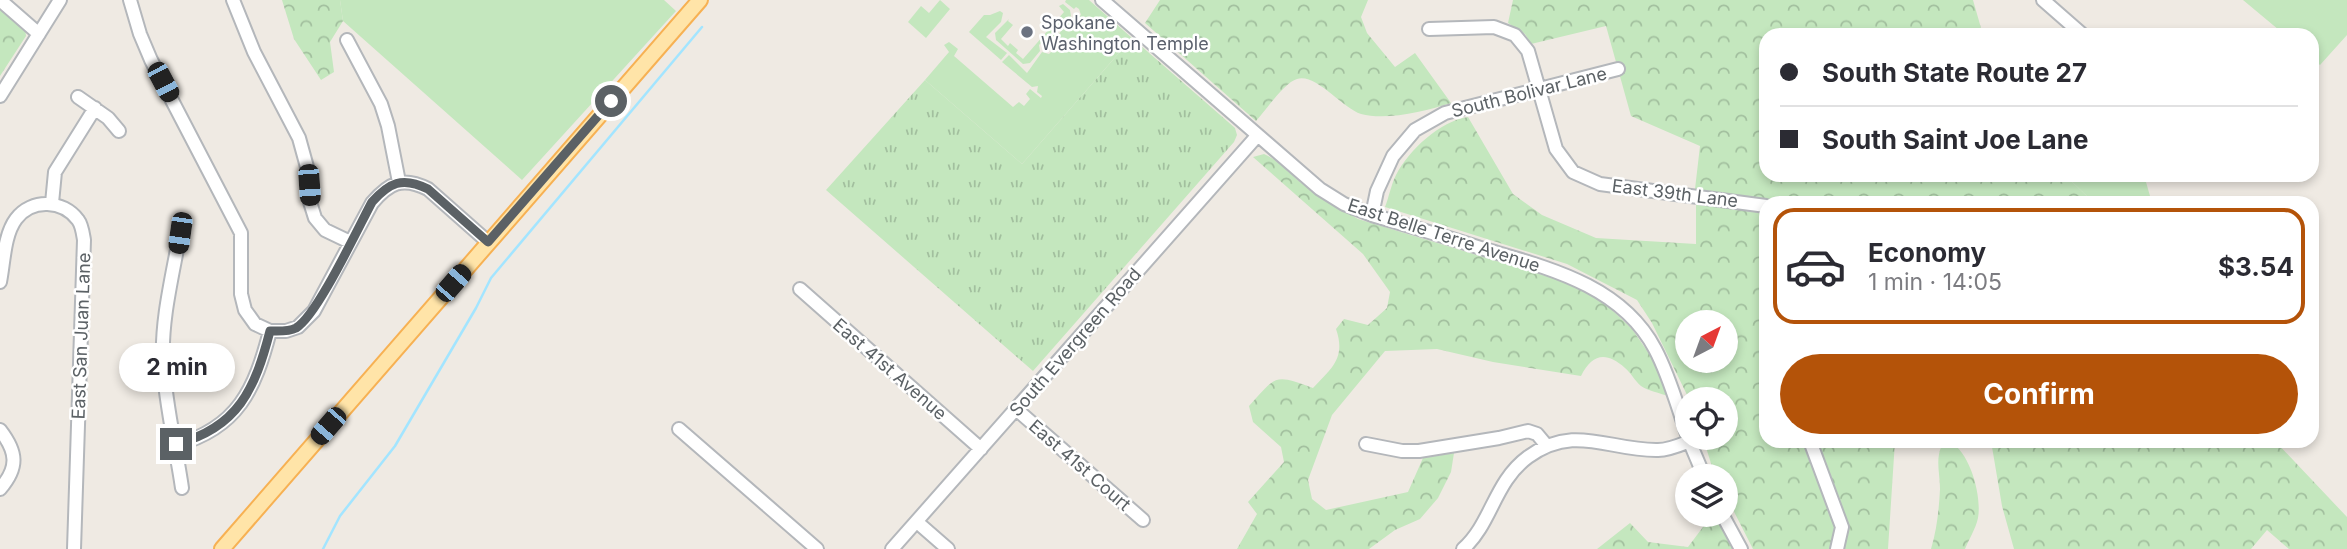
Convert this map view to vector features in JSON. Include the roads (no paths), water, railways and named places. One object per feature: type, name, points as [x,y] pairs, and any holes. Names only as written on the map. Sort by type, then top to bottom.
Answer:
[{"type":"main road","points":[[222,549],[699,0]]},
{"type":"street","points":[[0,0],[39,34]]},
{"type":"street","points":[[0,96],[60,0]]},
{"type":"street","points":[[130,0],[151,60],[241,233],[241,294],[245,310],[255,324],[270,331],[286,331],[298,327],[314,311],[372,202],[384,188],[399,182],[417,183],[428,189],[488,242]]},
{"type":"street","points":[[233,0],[254,52],[299,138],[307,167],[310,202],[315,218],[326,230],[350,242]]},
{"type":"street","name":"East Belle Terre Avenue","points":[[1102,0],[1257,136],[1320,189],[1344,204],[1563,273],[1599,291],[1631,317],[1654,347],[1675,400]]},
{"type":"street","points":[[2043,0],[2075,28]]},
{"type":"street","name":"East 39th Lane","points":[[1429,29],[1494,27],[1515,35],[1528,51],[1556,149],[1573,172],[1600,184],[1759,205]]},
{"type":"street","points":[[347,40],[381,104],[399,182]]},
{"type":"street","name":"South Bolivar Lane","points":[[1372,215],[1377,191],[1393,156],[1415,130],[1445,113],[1618,69]]},
{"type":"street","points":[[78,97],[95,108],[119,131]]},
{"type":"street","points":[[1,274],[9,235],[16,219],[27,209],[52,203],[55,173],[95,108]]},
{"type":"street","name":"South Evergreen Road","points":[[892,549],[1257,136]]},
{"type":"street","name":"East San Juan Lane","points":[[52,203],[68,209],[80,222],[84,240],[74,549]]},
{"type":"street","points":[[180,233],[165,327],[163,358],[182,488]]},
{"type":"street","name":"East 41st Avenue","points":[[800,289],[981,449]]},
{"type":"street","points":[[176,444],[193,440],[220,425],[242,402],[259,373],[270,331]]},
{"type":"street","name":"East 41st Court","points":[[1016,409],[1143,520]]},
{"type":"street","points":[[679,429],[817,549]]},
{"type":"street","points":[[0,430],[10,443],[14,459],[11,475],[0,489]]},
{"type":"street","points":[[1366,444],[1402,451],[1419,451],[1528,431],[1536,434],[1547,446]]},
{"type":"street","points":[[1463,549],[1481,526],[1501,485],[1528,457],[1547,446],[1573,439],[1600,440],[1634,449],[1662,450],[1675,444]]},
{"type":"street","points":[[1813,448],[1842,527],[1837,549]]},
{"type":"street","points":[[917,522],[948,549]]},
{"type":"street","points":[[1729,527],[1741,549]]},
{"type":"waterway","points":[[323,549],[340,516],[395,446],[491,278],[702,27]]},
{"type":"place","name":"Spokane Washington Temple","points":[[1027,32]]}]
